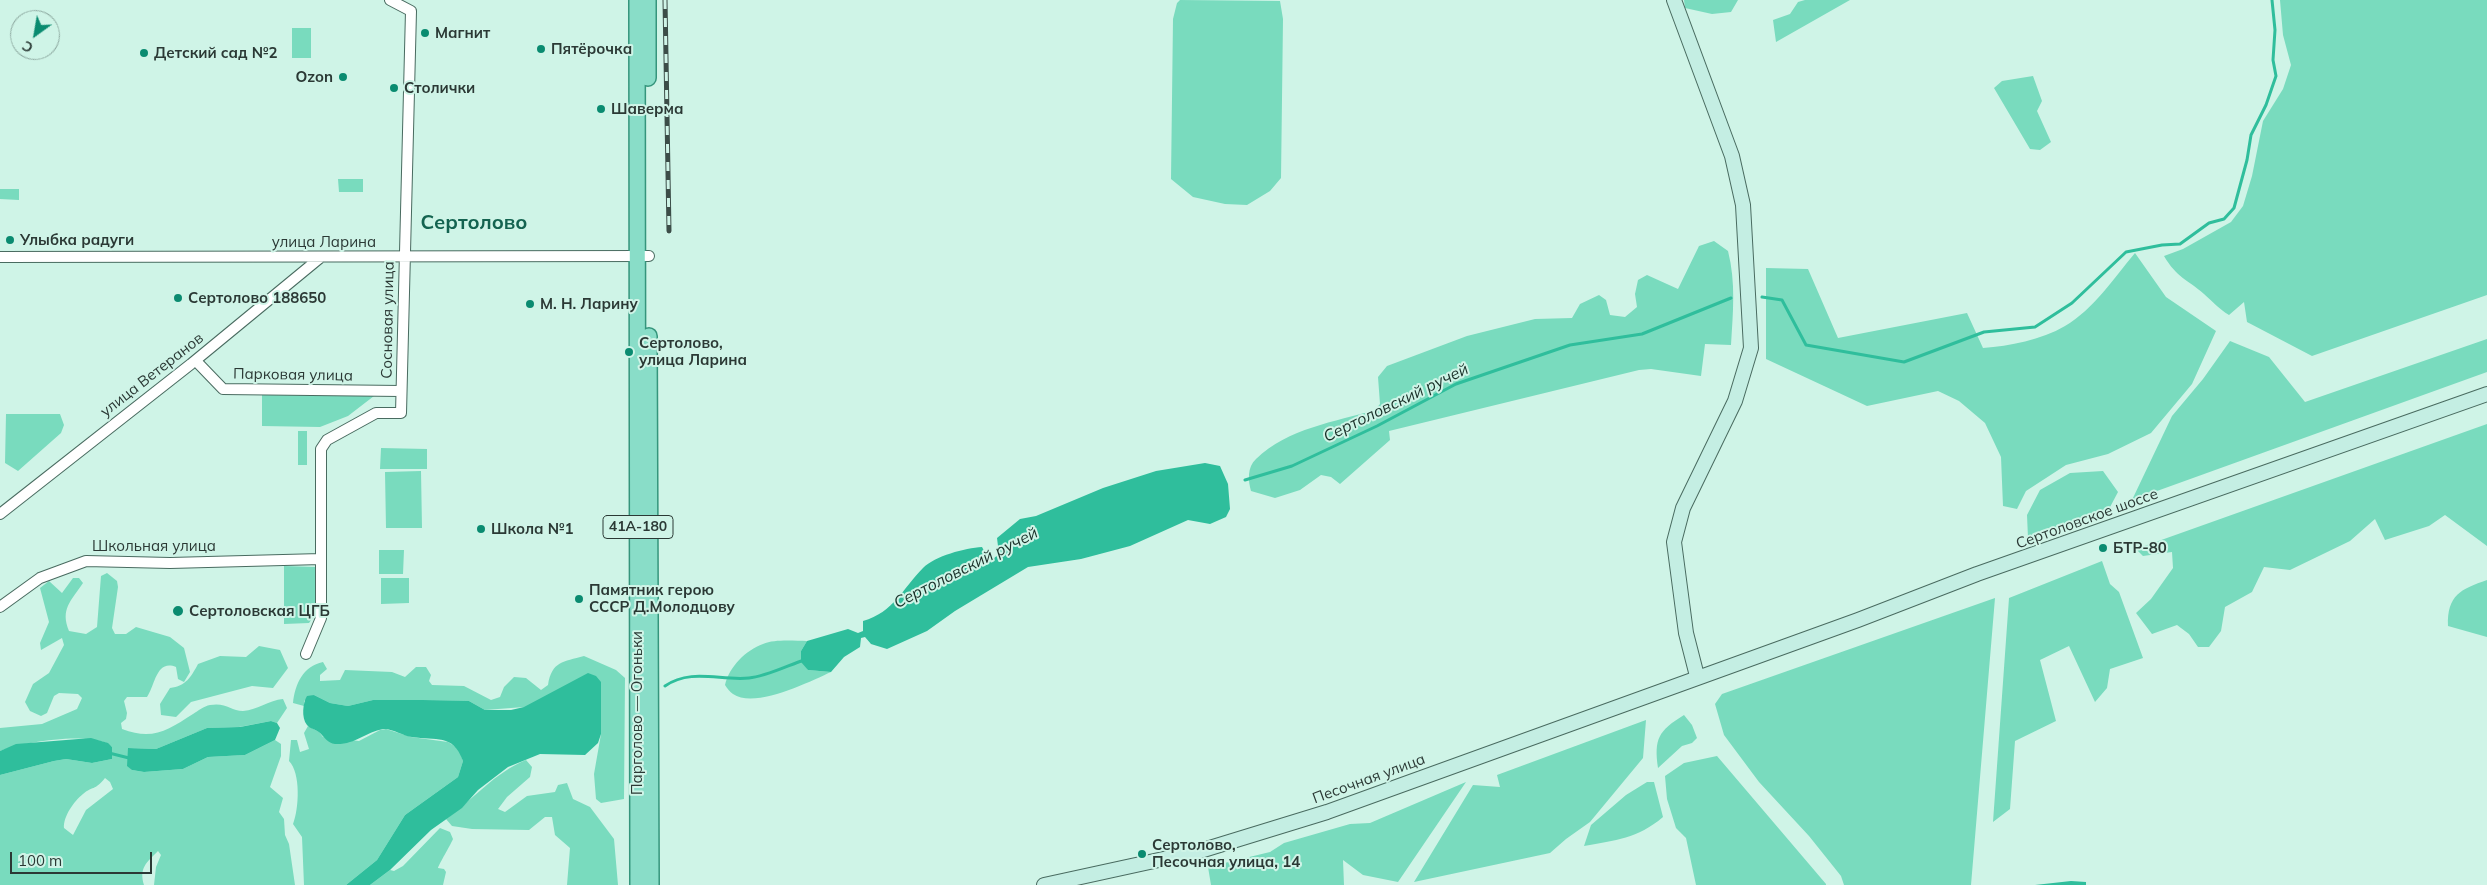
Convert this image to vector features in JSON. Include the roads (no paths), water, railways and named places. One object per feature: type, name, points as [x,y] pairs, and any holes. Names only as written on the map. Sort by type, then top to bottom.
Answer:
[{"type":"main road","name":"Парголово — Огоньки","points":[[637,0],[644,256],[651,885]]},
{"type":"main road","name":"Парголово — Огоньки","points":[[638,885],[648,0]]},
{"type":"main road","points":[[1674,0],[1732,156],[1743,204],[1751,348],[1735,401],[1683,508],[1674,542],[1686,633],[1698,676]]},
{"type":"main road","name":"Сертоловское шоссе","points":[[1698,676],[1858,620],[1977,574],[2487,394]]},
{"type":"main road","name":"Песочная улица","points":[[1044,885],[1200,851],[1272,831],[1698,676]]},
{"type":"street","name":"Сосновая улица","points":[[321,559],[321,449],[327,440],[376,413],[401,413],[411,11],[390,0]]},
{"type":"street","name":"улица Ларина","points":[[0,257],[644,256]]},
{"type":"street","name":"улица Ветеранов","points":[[0,514],[196,360],[321,257]]},
{"type":"street","name":"Парковая улица","points":[[196,360],[224,389],[402,391]]},
{"type":"street","name":"Школьная улица","points":[[0,607],[40,578],[86,561],[170,563],[321,559]]},
{"type":"street","points":[[306,654],[322,618],[321,559]]},
{"type":"water","points":[[1205,463],[1220,466],[1228,484],[1230,509],[1226,517],[1210,524],[1188,520],[1130,546],[1081,559],[1028,567],[955,611],[927,631],[887,649],[871,644],[865,637],[861,638],[860,647],[844,657],[831,672],[808,670],[801,662],[801,651],[807,641],[848,629],[858,633],[863,631],[863,621],[874,617],[890,606],[923,568],[942,556],[982,547],[988,558],[993,559],[999,554],[997,538],[1020,519],[1036,516],[1103,488],[1156,471]]},
{"type":"water","points":[[588,673],[596,676],[601,682],[601,734],[598,743],[585,755],[540,754],[508,767],[478,790],[462,808],[431,830],[390,870],[370,885],[346,885],[377,860],[405,815],[458,777],[463,761],[459,752],[449,742],[409,736],[386,729],[349,742],[335,744],[326,740],[305,722],[303,710],[307,696],[314,695],[330,703],[348,706],[373,700],[469,701],[485,710],[511,710],[524,707]]},
{"type":"water","points":[[271,721],[277,723],[280,728],[275,740],[245,755],[208,757],[183,769],[144,772],[132,770],[127,766],[128,748],[156,749],[207,728],[240,727]]},
{"type":"water","points":[[91,738],[108,743],[112,747],[112,759],[92,763],[66,759],[0,775],[0,751],[16,744]]},
{"type":"water","points":[[2071,881],[2086,882],[2086,885],[2035,885]]},
{"type":"waterway","name":"Сертоловский ручей","points":[[1762,297],[1782,300],[1806,345],[1904,362],[1984,332],[2035,327],[2072,303],[2126,252],[2162,245],[2180,244],[2209,223],[2224,219],[2234,208],[2247,160],[2251,135],[2266,105],[2276,76],[2273,60],[2275,30],[2272,0]]},
{"type":"waterway","name":"Сертоловский ручей","points":[[1245,480],[1292,466],[1377,426],[1456,384],[1570,345],[1642,334],[1731,298]]},
{"type":"waterway","name":"Сертоловский ручей","points":[[665,686],[675,681],[695,676],[755,677],[804,660]]},
{"type":"waterway","name":"Сертоловский ручей","points":[[109,753],[129,758]]},
{"type":"railway","points":[[665,0],[669,231]]},
{"type":"place","name":"Магнит","points":[[425,33]]},
{"type":"place","name":"Пятёрочка","points":[[541,49]]},
{"type":"place","name":"Детский сад №2","points":[[144,53]]},
{"type":"place","name":"Ozon","points":[[343,77]]},
{"type":"place","name":"Столички","points":[[394,88]]},
{"type":"place","name":"Шаверма","points":[[601,109]]},
{"type":"place","name":"Улыбка радуги","points":[[10,240]]},
{"type":"place","name":"Сертолово 188650","points":[[178,298]]},
{"type":"place","name":"М. Н. Ларину","points":[[530,304]]},
{"type":"place","name":"Сертолово, улица Ларина","points":[[629,352]]},
{"type":"place","name":"Школа №1","points":[[481,529]]},
{"type":"place","name":"БТР-80","points":[[2103,548]]},
{"type":"place","name":"Памятник герою СССР Д.Молодцову","points":[[579,599]]},
{"type":"place","name":"Сертоловская ЦГБ","points":[[178,611]]},
{"type":"place","name":"Сертолово, Песочная улица, 14","points":[[1142,854]]},
{"type":"district","name":"Сертолово","points":[[474,223]]}]
